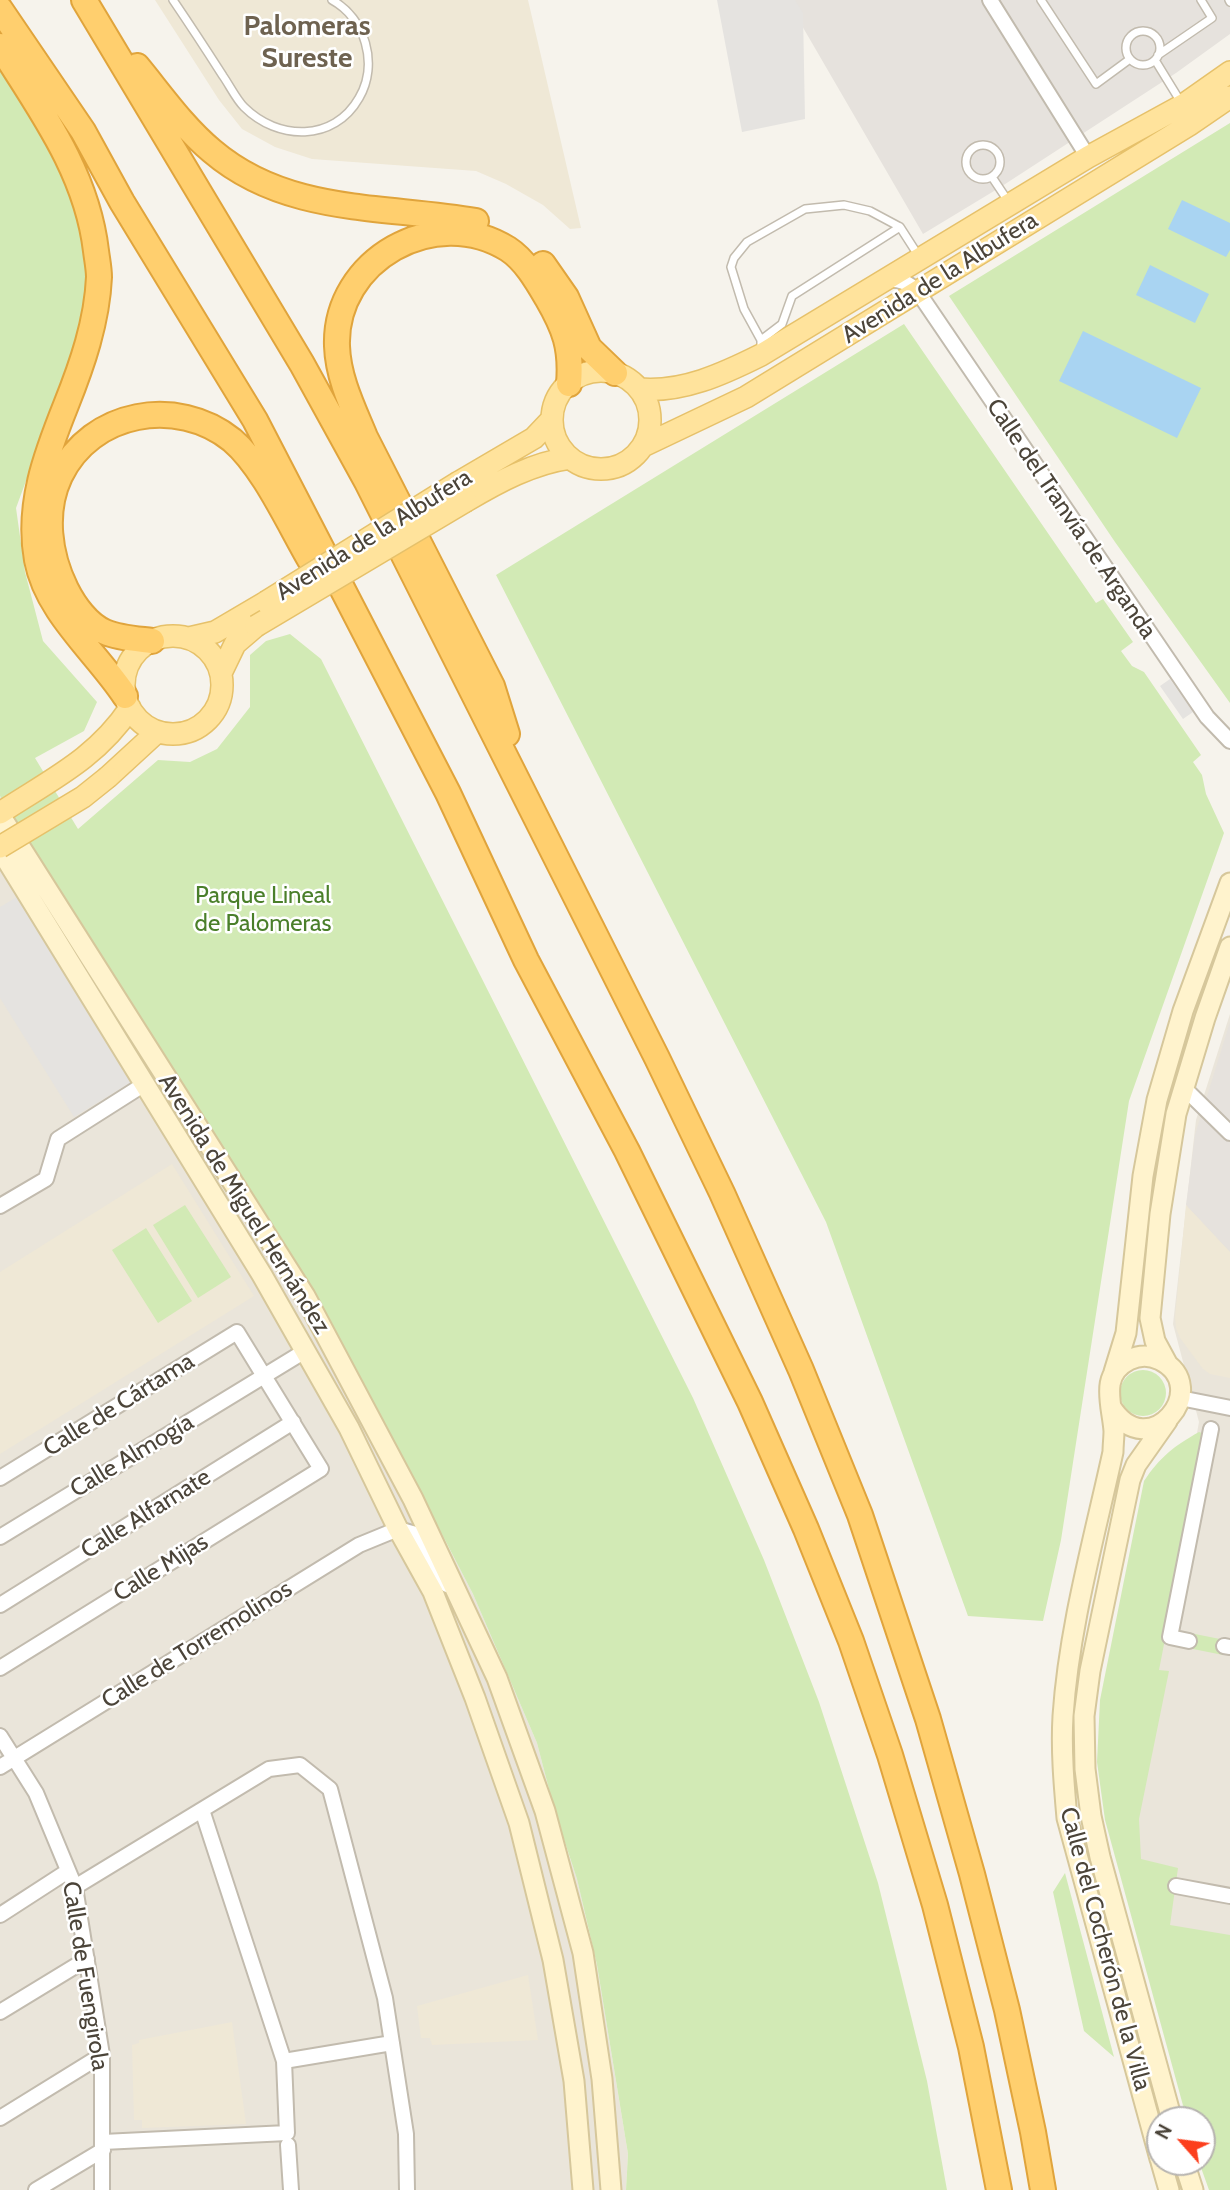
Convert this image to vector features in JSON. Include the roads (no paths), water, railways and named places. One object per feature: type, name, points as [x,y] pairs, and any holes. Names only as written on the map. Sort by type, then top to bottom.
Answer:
[{"type":"highway","points":[[86,4],[180,118],[211,150],[240,172],[270,187],[302,198],[339,206],[431,214],[475,221],[497,228],[515,238],[546,267],[566,296],[589,348],[615,373]]},
{"type":"highway","points":[[86,4],[303,364],[367,482],[657,1058],[722,1193],[800,1370],[860,1515],[928,1719],[1007,2010],[1043,2190]]},
{"type":"highway","points":[[0,9],[82,131],[122,202],[256,419],[447,793],[526,960],[627,1151],[750,1402],[841,1616],[890,1755],[935,1905],[971,2047],[999,2190]]},
{"type":"highway","points":[[0,47],[57,137],[78,179],[94,230],[99,276],[92,329],[46,456],[37,490],[34,529],[37,560],[47,594],[110,673],[128,702]]},
{"type":"highway","points":[[531,808],[492,686],[365,436],[349,398],[340,370],[337,344],[344,303],[354,283],[367,267],[402,242],[423,235],[450,233],[471,234],[492,240],[510,250],[524,264],[554,310],[569,349],[569,384]]},
{"type":"highway","points":[[152,641],[102,631],[86,618],[60,576],[49,533],[52,500],[60,475],[78,450],[104,429],[127,418],[155,413],[202,421],[231,440],[249,458],[447,793]]},
{"type":"main road","name":"Avenida de la Albufera","points":[[639,389],[660,391],[684,386],[735,368],[761,348],[885,280],[1087,157],[1183,105],[1230,72]]},
{"type":"main road","name":"Avenida de la Albufera","points":[[643,446],[746,397],[1189,125],[1230,97]]},
{"type":"main road","points":[[591,372],[615,373],[628,379],[639,389],[650,416],[648,432],[643,446],[628,460],[609,468],[595,469],[570,458],[556,440],[552,419],[557,400],[569,384],[591,372]]},
{"type":"main road","name":"Avenida de la Albufera","points":[[222,671],[235,645],[256,626],[463,491],[534,438],[552,419]]},
{"type":"main road","name":"Avenida de la Albufera","points":[[189,638],[215,632],[463,491],[498,482],[550,460],[570,458]]},
{"type":"main road","points":[[176,635],[189,638],[210,651],[222,671],[221,699],[214,713],[203,724],[188,732],[172,735],[157,733],[137,721],[128,702],[124,683],[126,669],[140,648],[152,641],[176,635]]},
{"type":"main road","points":[[0,814],[90,754],[117,727],[128,702]]},
{"type":"main road","points":[[0,848],[83,797],[157,733]]},
{"type":"street","points":[[990,0],[1087,157]]},
{"type":"street","points":[[885,280],[899,279],[918,292]]},
{"type":"street","name":"Calle del Tranvía de Arganda","points":[[918,292],[1207,717],[1230,741]]},
{"type":"street","name":"Avenida de Miguel Hernández","points":[[0,814],[305,1296],[413,1500],[497,1678],[545,1811],[583,1953],[602,2079],[611,2190]]},
{"type":"street","name":"Avenida de Miguel Hernández","points":[[0,848],[262,1275],[349,1429],[398,1529],[433,1592],[475,1698],[519,1822],[553,1960],[574,2081],[583,2190]]},
{"type":"street","points":[[1230,883],[1183,1011],[1157,1100],[1143,1176],[1126,1333],[1109,1383],[1108,1395],[1111,1407],[1125,1424],[1135,1428],[1146,1429],[1167,1421],[1173,1415],[1180,1398],[1176,1374],[1155,1340],[1150,1318],[1165,1177],[1183,1087],[1230,947]]},
{"type":"street","points":[[0,1206],[46,1179],[58,1139],[143,1085]]},
{"type":"street","points":[[1183,1087],[1230,1133]]},
{"type":"street","name":"Calle de Cártama","points":[[0,1478],[237,1332],[264,1376]]},
{"type":"street","name":"Calle Almogía","points":[[0,1537],[305,1351]]},
{"type":"street","points":[[1114,1372],[1133,1357],[1146,1356],[1168,1365]]},
{"type":"street","points":[[264,1376],[293,1423]]},
{"type":"street","points":[[1180,1398],[1230,1408]]},
{"type":"street","name":"Calle del Cocherón de la Villa","points":[[1111,1407],[1113,1452],[1067,1676],[1062,1764],[1067,1818],[1146,2106]]},
{"type":"street","name":"Calle del Cocherón de la Villa","points":[[1167,1421],[1136,1465],[1130,1480],[1090,1671],[1084,1729],[1085,1769],[1100,1857],[1168,2106]]},
{"type":"street","name":"Calle Mijas","points":[[0,1668],[321,1469],[293,1423]]},
{"type":"street","name":"Calle Alfarnate","points":[[0,1605],[293,1423]]},
{"type":"street","points":[[1189,1641],[1170,1637],[1211,1429]]},
{"type":"street","name":"Avenida de Miguel Hernández","points":[[398,1529],[419,1535],[434,1568],[463,1606]]},
{"type":"street","name":"Calle de Torremolinos","points":[[0,1767],[359,1545],[398,1529]]},
{"type":"street","name":"Calle de Fuengirola","points":[[0,1736],[36,1793],[75,1887],[102,2055],[102,2190]]},
{"type":"street","points":[[75,1887],[269,1769],[300,1765],[330,1789],[385,1998],[405,2134],[407,2190]]},
{"type":"street","points":[[36,2190],[103,2146],[287,2133],[284,2061],[202,1810]]},
{"type":"street","points":[[0,1915],[68,1871]]},
{"type":"street","points":[[1176,1886],[1230,1896]]},
{"type":"street","points":[[0,2012],[87,1959]]},
{"type":"street","points":[[284,2061],[392,2043]]},
{"type":"street","points":[[0,2118],[102,2055]]},
{"type":"street","points":[[288,2145],[291,2190]]},
{"type":"lane","points":[[173,0],[244,107],[271,126],[297,134],[320,131],[342,118],[360,97],[368,69],[367,44],[359,26],[344,6],[332,0]]},
{"type":"lane","points":[[1041,0],[1096,84],[1130,59]]},
{"type":"lane","points":[[1183,105],[1156,58],[1159,44],[1153,35],[1137,32],[1128,39],[1126,50],[1130,59],[1144,65],[1156,58],[1212,18],[1201,0]]},
{"type":"lane","points":[[988,146],[997,153],[1000,163],[992,177],[976,178],[968,170],[967,159],[972,149],[988,146]]},
{"type":"lane","points":[[992,177],[1010,205]]},
{"type":"lane","points":[[900,227],[792,296],[782,324],[761,348],[744,309],[732,267],[734,258],[747,242],[805,209],[844,205],[870,211],[900,227],[921,259]]},
{"type":"water","points":[[1182,200],[1230,223],[1230,250],[1226,257],[1168,229]]},
{"type":"water","points":[[1150,265],[1209,294],[1195,323],[1136,295]]},
{"type":"water","points":[[1083,331],[1201,388],[1177,438],[1059,381]]},
{"type":"district","name":"Palomeras Sureste","points":[[307,43]]},
{"type":"park label","name":"Parque Lineal de Palomeras","points":[[263,910]]}]
